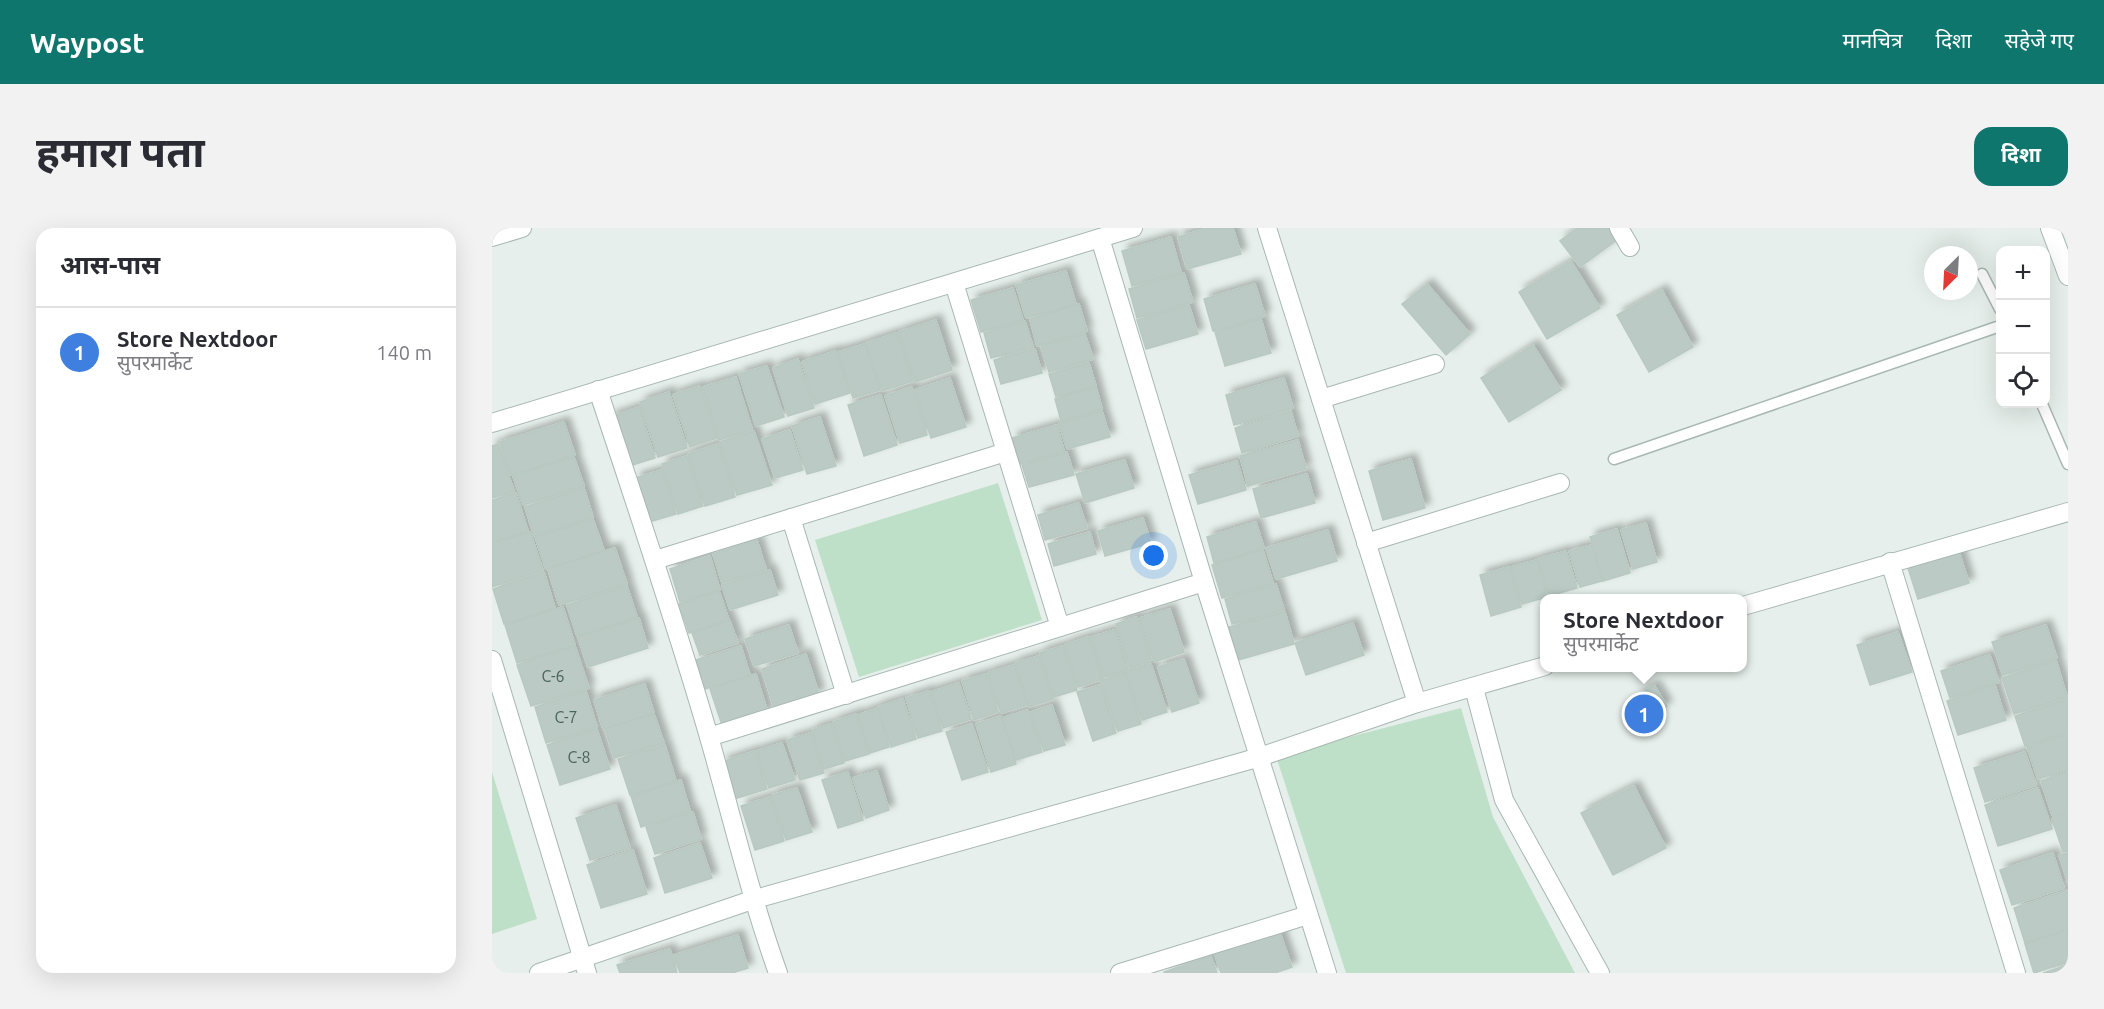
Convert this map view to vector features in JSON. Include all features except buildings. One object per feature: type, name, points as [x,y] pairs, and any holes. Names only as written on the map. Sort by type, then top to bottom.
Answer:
[{"type":"street","points":[[492,237],[522,228]]},
{"type":"street","points":[[492,423],[1133,228]]},
{"type":"street","points":[[1267,228],[1417,703]]},
{"type":"street","points":[[1619,228],[1630,247]]},
{"type":"street","points":[[2050,228],[2068,276]]},
{"type":"street","points":[[1100,238],[1204,582],[1327,973]]},
{"type":"street","points":[[954,283],[1060,627]]},
{"type":"street","points":[[1321,399],[1435,364]]},
{"type":"street","points":[[597,390],[655,560],[709,737],[753,900],[778,973]]},
{"type":"street","points":[[655,560],[1006,452]]},
{"type":"street","points":[[1366,543],[1560,483]]},
{"type":"street","points":[[1747,605],[2068,512]]},
{"type":"street","points":[[791,519],[846,695]]},
{"type":"street","points":[[1890,562],[2016,973]]},
{"type":"street","points":[[709,737],[1204,582]]},
{"type":"street","points":[[492,660],[585,966]]},
{"type":"street","points":[[539,973],[585,966],[753,900],[1260,757],[1417,703],[1540,668]]},
{"type":"street","points":[[1474,688],[1504,800],[1600,973]]},
{"type":"street","points":[[1120,973],[1147,969],[1308,915]]},
{"type":"lane","points":[[1982,274],[1996,300]]},
{"type":"lane","points":[[1614,459],[1996,328]]},
{"type":"lane","points":[[2044,408],[2068,464]]},
{"type":"green space","points":[[998,483],[1042,620],[859,677],[815,540]]},
{"type":"green space","points":[[1461,708],[1493,817],[1575,973],[1346,973],[1276,756]]},
{"type":"green space","points":[[492,772],[537,919],[492,934]]},
{"type":"place","name":"Store Nextdoor","points":[[1644,714]]}]
